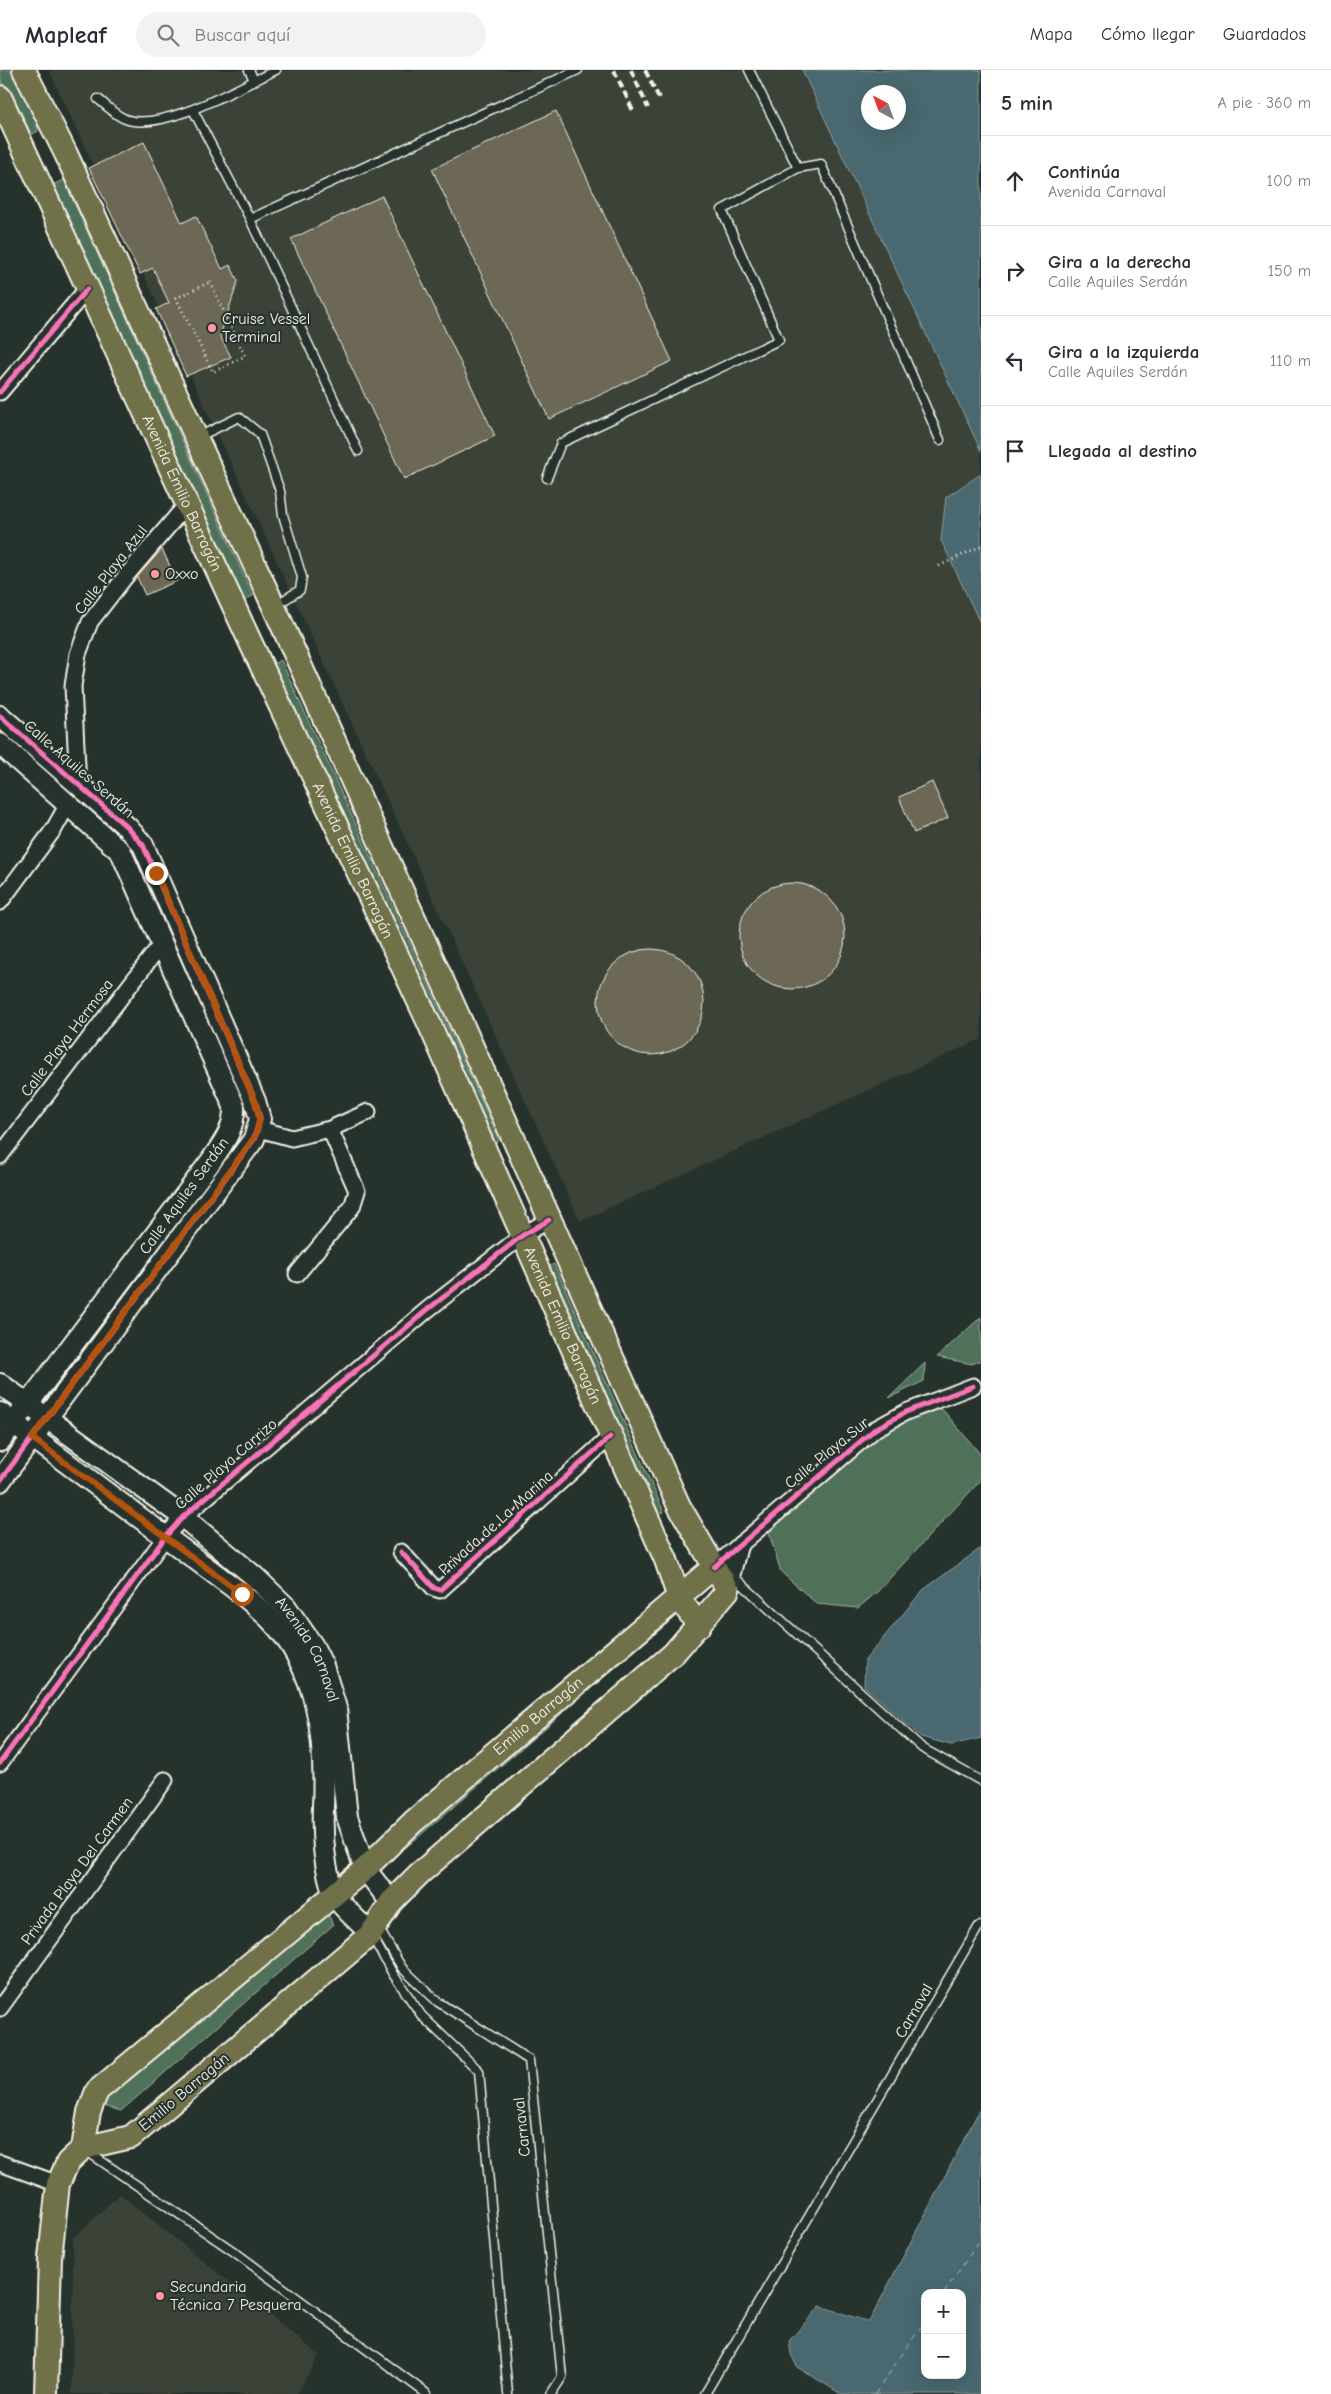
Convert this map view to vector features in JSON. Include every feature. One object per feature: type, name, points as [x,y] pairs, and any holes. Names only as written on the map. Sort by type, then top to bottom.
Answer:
[{"type":"main road","name":"Avenida Emilio Barragán","points":[[24,70],[66,154],[277,614],[679,1506],[725,1577]]},
{"type":"main road","name":"Avenida Emilio Barragán","points":[[0,97],[248,637],[424,1012],[610,1437],[666,1560],[680,1598],[699,1626]]},
{"type":"main road","points":[[33,170],[66,154]]},
{"type":"main road","points":[[248,637],[277,614]]},
{"type":"main road","name":"Emilio Barragán","points":[[725,1577],[699,1626],[674,1653],[419,1874],[391,1902],[374,1930],[131,2138],[83,2148],[89,2112],[97,2091],[365,1869],[413,1822],[680,1598],[725,1577]]},
{"type":"main road","points":[[46,2394],[50,2258],[58,2184],[68,2162],[83,2148]]},
{"type":"street","points":[[1,387],[87,289]]},
{"type":"street","name":"Calle Playa Azul","points":[[78,786],[73,686],[78,654],[90,622],[125,577],[188,504]]},
{"type":"street","name":"Calle Aquiles Serdán","points":[[0,716],[137,836],[156,873],[255,1101],[260,1119],[259,1129],[254,1138],[182,1238],[0,1481]]},
{"type":"street","name":"Calle Aquiles Serdán","points":[[0,744],[121,852],[136,882],[234,1106],[232,1129],[167,1222],[27,1405],[7,1418],[0,1441]]},
{"type":"street","points":[[0,902],[54,829],[68,804]]},
{"type":"street","points":[[136,882],[156,873]]},
{"type":"street","name":"Calle Playa Hermosa","points":[[0,1156],[162,943]]},
{"type":"street","points":[[259,1129],[292,1138],[330,1129],[368,1112]]},
{"type":"street","points":[[297,1274],[356,1199],[357,1192],[330,1129]]},
{"type":"street","name":"Calle Playa Carrizo","points":[[0,1763],[166,1536],[183,1517],[426,1310],[523,1235],[549,1220]]},
{"type":"street","name":"Avenida Carnaval","points":[[0,1384],[183,1517],[255,1577],[286,1607],[313,1646],[336,1708],[347,1817],[365,1869]]},
{"type":"street","name":"Calle Playa Sur","points":[[725,1577],[740,1544],[875,1428],[906,1412],[978,1385]]},
{"type":"street","name":"Avenida Carnaval","points":[[7,1418],[242,1594],[270,1619],[291,1647],[306,1674],[316,1700],[324,1756],[323,1854],[334,1895]]},
{"type":"street","name":"Privada de La Marina","points":[[401,1552],[434,1588],[440,1590],[610,1437]]},
{"type":"street","name":"Privada Playa Del Carmen","points":[[0,2008],[165,1780]]},
{"type":"street","points":[[365,1869],[391,1902]]},
{"type":"street","points":[[334,1895],[374,1930]]},
{"type":"street","points":[[0,2163],[58,2184]]},
{"type":"lane","points":[[249,70],[254,80]]},
{"type":"lane","points":[[98,99],[123,118],[148,122],[193,110],[276,70]]},
{"type":"lane","points":[[250,219],[578,70]]},
{"type":"lane","points":[[749,70],[798,168]]},
{"type":"lane","points":[[193,110],[250,219],[358,451]]},
{"type":"lane","points":[[547,478],[562,443],[779,340],[722,210],[798,168],[820,164],[940,440]]},
{"type":"lane","points":[[196,438],[239,417],[260,434],[280,491],[283,515],[302,577],[300,590],[277,614]]},
{"type":"lane","points":[[725,1577],[922,1748],[981,1781]]},
{"type":"lane","name":"Carnaval","points":[[705,2394],[979,1926]]},
{"type":"lane","points":[[374,1930],[394,1974],[422,2016],[479,2071],[508,2394]]},
{"type":"lane","name":"Carnaval","points":[[374,1930],[402,1968],[438,2002],[529,2060],[562,2377],[552,2394]]},
{"type":"lane","points":[[83,2148],[236,2253],[427,2394]]},
{"type":"path","points":[[210,282],[245,356],[213,372],[176,298],[210,282]]},
{"type":"path","points":[[938,566],[981,546]]},
{"type":"shaded area","points":[[49,70],[802,70],[981,451],[981,474],[946,497],[941,540],[981,625],[981,1039],[580,1221],[419,868]]},
{"type":"shaded area","name":"Secundaria Técnica 7 Pesquera","points":[[120,2194],[319,2355],[297,2394],[72,2394],[73,2238]]},
{"type":"green space","points":[[0,70],[14,70],[37,123],[38,131],[31,135],[19,124],[14,115],[6,96]]},
{"type":"green space","points":[[64,180],[253,596],[243,601],[52,185]]},
{"type":"green space","points":[[281,660],[499,1140],[492,1147],[269,666]]},
{"type":"green space","points":[[554,1264],[664,1512],[654,1515],[544,1269]]},
{"type":"green space","points":[[981,1317],[981,1360],[972,1364],[937,1357]]},
{"type":"green space","points":[[925,1363],[924,1381],[889,1398]]},
{"type":"green space","points":[[942,1409],[981,1455],[981,1480],[877,1592],[858,1608],[817,1604],[781,1572],[767,1527],[885,1428]]},
{"type":"green space","points":[[672,1613],[672,1619],[403,1850],[399,1848]]},
{"type":"green space","points":[[313,1916],[329,1916],[333,1925],[121,2111],[103,2106],[104,2095]]},
{"type":"water","points":[[802,70],[981,70],[981,451]]},
{"type":"water","points":[[981,474],[981,625],[941,540],[946,497]]},
{"type":"water","points":[[981,1548],[981,1738],[951,1745],[921,1737],[864,1686],[865,1660],[923,1590]]},
{"type":"water","points":[[981,2107],[981,2394],[841,2394],[797,2367],[791,2354],[789,2341],[820,2306],[869,2322]]},
{"type":"building","points":[[556,111],[672,361],[549,419],[432,169]]},
{"type":"building","points":[[144,142],[182,223],[196,216],[222,269],[230,265],[238,281],[220,336],[231,357],[186,376],[156,309],[169,303],[153,268],[140,274],[89,168]]},
{"type":"building","points":[[382,196],[495,436],[404,479],[291,239]]},
{"type":"building","points":[[162,549],[177,581],[145,595],[137,577]]},
{"type":"building","points":[[932,782],[948,818],[914,833],[899,797]]},
{"type":"building","points":[[792,883],[812,887],[830,898],[841,916],[845,936],[841,956],[830,974],[812,985],[792,989],[772,985],[754,974],[743,956],[739,936],[743,916],[754,898],[772,887]]},
{"type":"building","points":[[651,949],[671,953],[689,964],[700,982],[704,1002],[700,1022],[689,1040],[671,1051],[651,1055],[631,1051],[613,1040],[602,1022],[598,1002],[602,982],[613,964],[631,953]]},
{"type":"ferry route","points":[[947,2289],[981,2238]]},
{"type":"ferry route","points":[[875,2394],[921,2327]]},
{"type":"railway","points":[[614,70],[634,113]]},
{"type":"railway","points":[[631,70],[648,108]]},
{"type":"railway","points":[[645,70],[661,102]]},
{"type":"cycle path","points":[[0,392],[87,289]]},
{"type":"cycle path","points":[[0,716],[127,827],[143,845],[255,1101],[260,1119],[254,1139],[0,1481]]},
{"type":"cycle path","points":[[0,1763],[166,1536],[183,1517],[427,1310],[523,1235],[549,1220]]},
{"type":"cycle path","points":[[714,1567],[875,1429],[906,1412],[973,1386]]},
{"type":"cycle path","points":[[401,1552],[434,1588],[440,1590],[610,1437]]},
{"type":"place","name":"Cruise Vessel Terminal","points":[[212,328]]},
{"type":"place","name":"Oxxo","points":[[155,574]]},
{"type":"place","name":"Secundaria Técnica 7 Pesquera","points":[[160,2296]]},
{"type":"route","points":[[156,873],[255,1101],[260,1119],[259,1129],[182,1238],[32,1438],[242,1594]]}]
